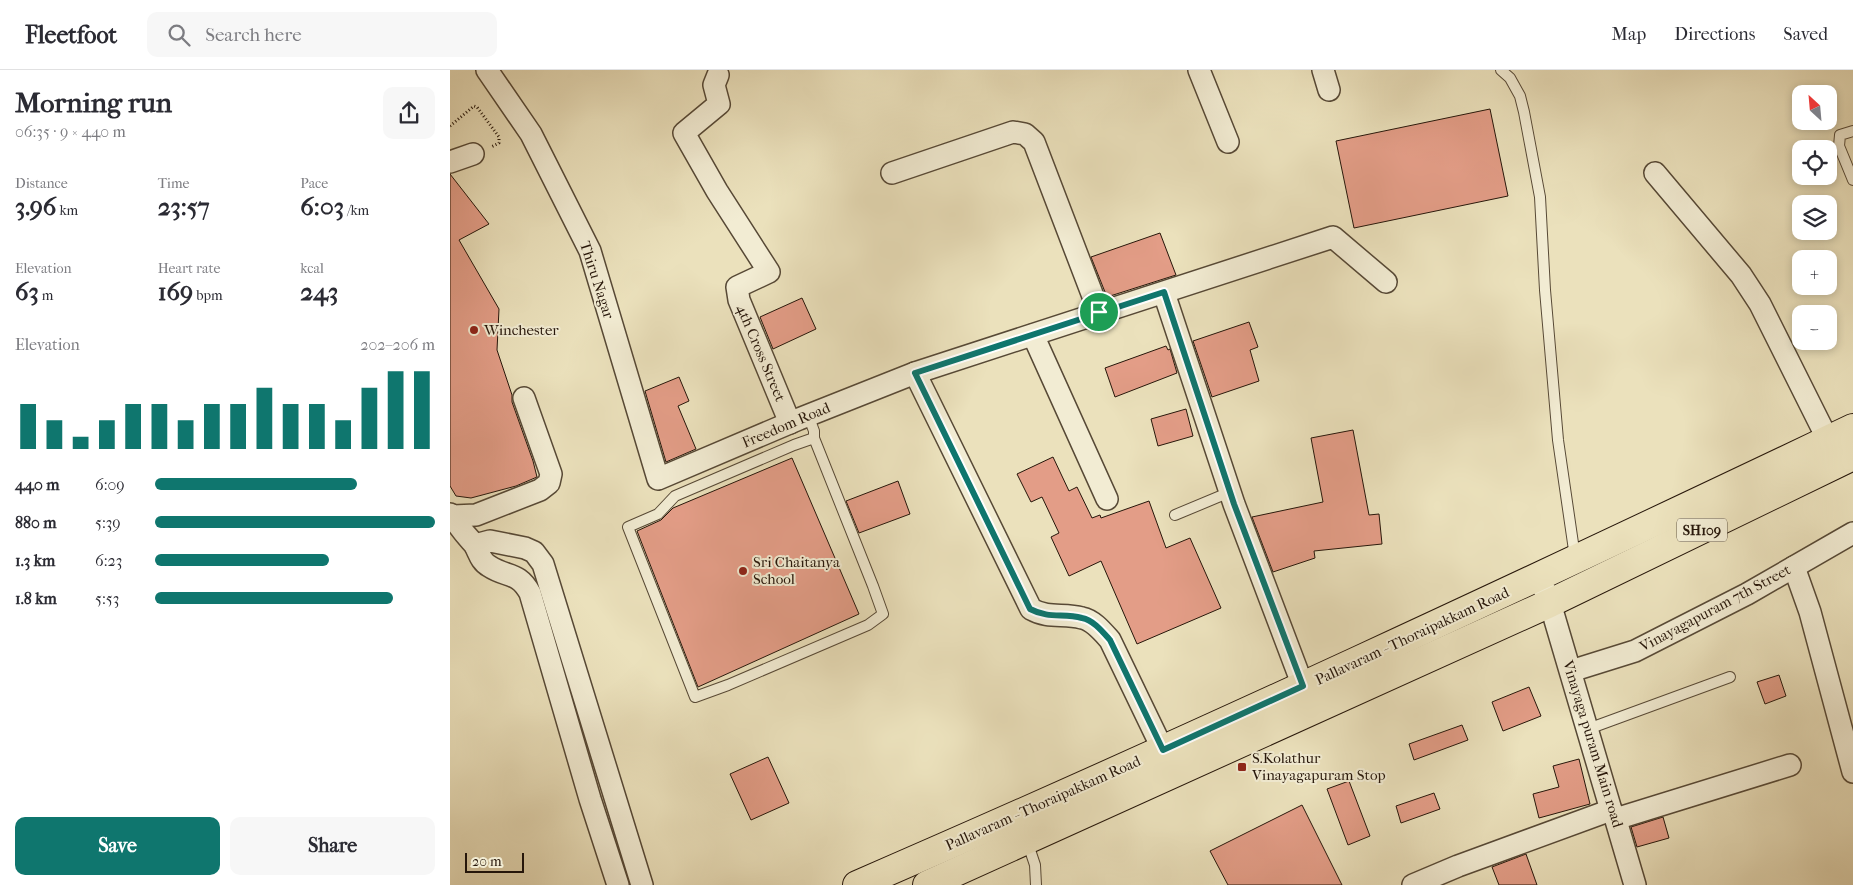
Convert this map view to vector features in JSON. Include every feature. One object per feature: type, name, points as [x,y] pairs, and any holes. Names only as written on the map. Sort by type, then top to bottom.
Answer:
[{"type":"main road","name":"Pallavaram - Thoraipakkam Road","points":[[857,885],[975,834],[1303,686],[1539,577],[1853,428]]},
{"type":"main road","name":"Pallavaram - Thoraipakkam Road","points":[[927,885],[953,880],[985,859],[1550,603],[1853,456]]},
{"type":"main road","points":[[975,834],[985,859]]},
{"type":"street","name":"Thiru Nagar","points":[[487,70],[532,134],[590,251],[658,479]]},
{"type":"street","points":[[1200,70],[1228,142]]},
{"type":"street","points":[[1323,70],[1329,90]]},
{"type":"street","name":"4th Cross Street","points":[[721,72],[714,85],[719,104],[684,133],[717,191],[769,272],[737,288],[739,300],[799,419]]},
{"type":"street","points":[[892,173],[1013,132],[1025,134],[1034,142],[1099,312]]},
{"type":"street","points":[[450,162],[473,154]]},
{"type":"street","points":[[1655,173],[1741,275],[1760,304],[1828,440]]},
{"type":"street","name":"Freedom Road","points":[[658,479],[799,419],[915,373],[1333,238],[1386,282]]},
{"type":"street","points":[[1164,292],[1230,492],[1303,686]]},
{"type":"street","points":[[1033,335],[1107,498]]},
{"type":"street","points":[[915,373],[1030,609],[1041,615],[1083,618],[1098,627],[1110,640],[1163,750]]},
{"type":"street","points":[[452,515],[476,515],[540,490],[549,483],[551,474],[524,398]]},
{"type":"street","points":[[452,515],[488,566],[519,578],[530,593],[590,799],[618,885]]},
{"type":"street","name":"Vinayagapuram 7th Street","points":[[1571,671],[1634,651],[1747,594],[1853,533]]},
{"type":"street","points":[[475,545],[490,541],[525,548],[534,552],[543,564],[642,885]]},
{"type":"street","points":[[1794,567],[1810,612],[1853,772]]},
{"type":"street","name":"Vinayaga puram Main road","points":[[1539,577],[1550,603],[1635,885]]},
{"type":"street","points":[[1413,885],[1458,866],[1613,813],[1622,817],[1790,765]]},
{"type":"lane","points":[[1500,70],[1510,78],[1520,96],[1540,197],[1545,290],[1558,440],[1575,560]]},
{"type":"lane","points":[[1853,131],[1840,135],[1839,146],[1853,180]]},
{"type":"lane","points":[[799,419],[814,431],[814,438],[873,586],[882,614],[868,624],[728,685],[695,697],[628,527],[658,514],[675,496],[814,438]]},
{"type":"lane","points":[[1175,515],[1230,492]]},
{"type":"lane","points":[[1588,729],[1730,677]]},
{"type":"lane","points":[[1026,840],[1035,865],[1036,885]]},
{"type":"path","points":[[450,126],[474,106],[480,109],[499,143],[473,154]]},
{"type":"building","points":[[1490,109],[1508,196],[1354,228],[1336,141]]},
{"type":"building","name":"Winchester","points":[[450,174],[489,224],[459,240],[499,309],[497,350],[537,477],[516,486],[471,498],[456,496],[450,486]]},
{"type":"building","points":[[1160,233],[1176,275],[1107,297],[1091,257]]},
{"type":"building","points":[[802,298],[816,329],[773,349],[760,317]]},
{"type":"building","points":[[1249,322],[1258,347],[1250,350],[1259,381],[1212,397],[1193,341]]},
{"type":"building","points":[[1166,346],[1168,350],[1170,349],[1177,373],[1115,397],[1105,368]]},
{"type":"building","points":[[679,377],[689,401],[678,406],[696,449],[666,462],[645,391]]},
{"type":"building","points":[[1186,409],[1193,436],[1158,446],[1151,419]]},
{"type":"building","points":[[1353,430],[1369,515],[1379,514],[1382,544],[1314,551],[1315,558],[1273,572],[1252,517],[1323,502],[1311,438]]},
{"type":"building","points":[[1053,457],[1069,491],[1077,487],[1092,518],[1100,515],[1101,518],[1149,501],[1166,548],[1190,538],[1221,608],[1137,644],[1101,561],[1069,576],[1051,537],[1059,533],[1042,497],[1031,502],[1017,474]]},
{"type":"building","name":"Sri Chaitanya School","points":[[792,458],[859,614],[698,687],[637,531],[661,520],[673,508]]},
{"type":"building","points":[[898,481],[910,514],[859,533],[846,501]]},
{"type":"building","points":[[1779,675],[1786,696],[1765,704],[1757,682]]},
{"type":"building","points":[[1529,687],[1541,716],[1503,731],[1492,702]]},
{"type":"building","points":[[1462,725],[1468,740],[1414,760],[1409,744]]},
{"type":"building","points":[[768,757],[789,803],[751,820],[730,774]]},
{"type":"building","points":[[1579,759],[1590,804],[1539,818],[1533,794],[1559,787],[1553,766]]},
{"type":"building","points":[[1349,781],[1370,836],[1348,845],[1327,789]]},
{"type":"building","points":[[1434,793],[1440,809],[1401,823],[1396,806]]},
{"type":"building","points":[[1302,805],[1342,885],[1228,885],[1210,851]]},
{"type":"building","points":[[1663,817],[1669,838],[1637,847],[1631,827]]},
{"type":"building","points":[[1526,854],[1537,885],[1499,885],[1492,867]]},
{"type":"place","name":"Winchester","points":[[474,330]]},
{"type":"place","name":"Sri Chaitanya School","points":[[743,571]]},
{"type":"place","name":"S.Kolathur Vinayagapuram Stop","points":[[1242,767]]},
{"type":"route","points":[[1164,292],[1234,504],[1303,686],[1163,750],[1110,640],[1098,627],[1083,618],[1041,615],[1030,609],[915,373],[1099,312],[1164,292]]}]
